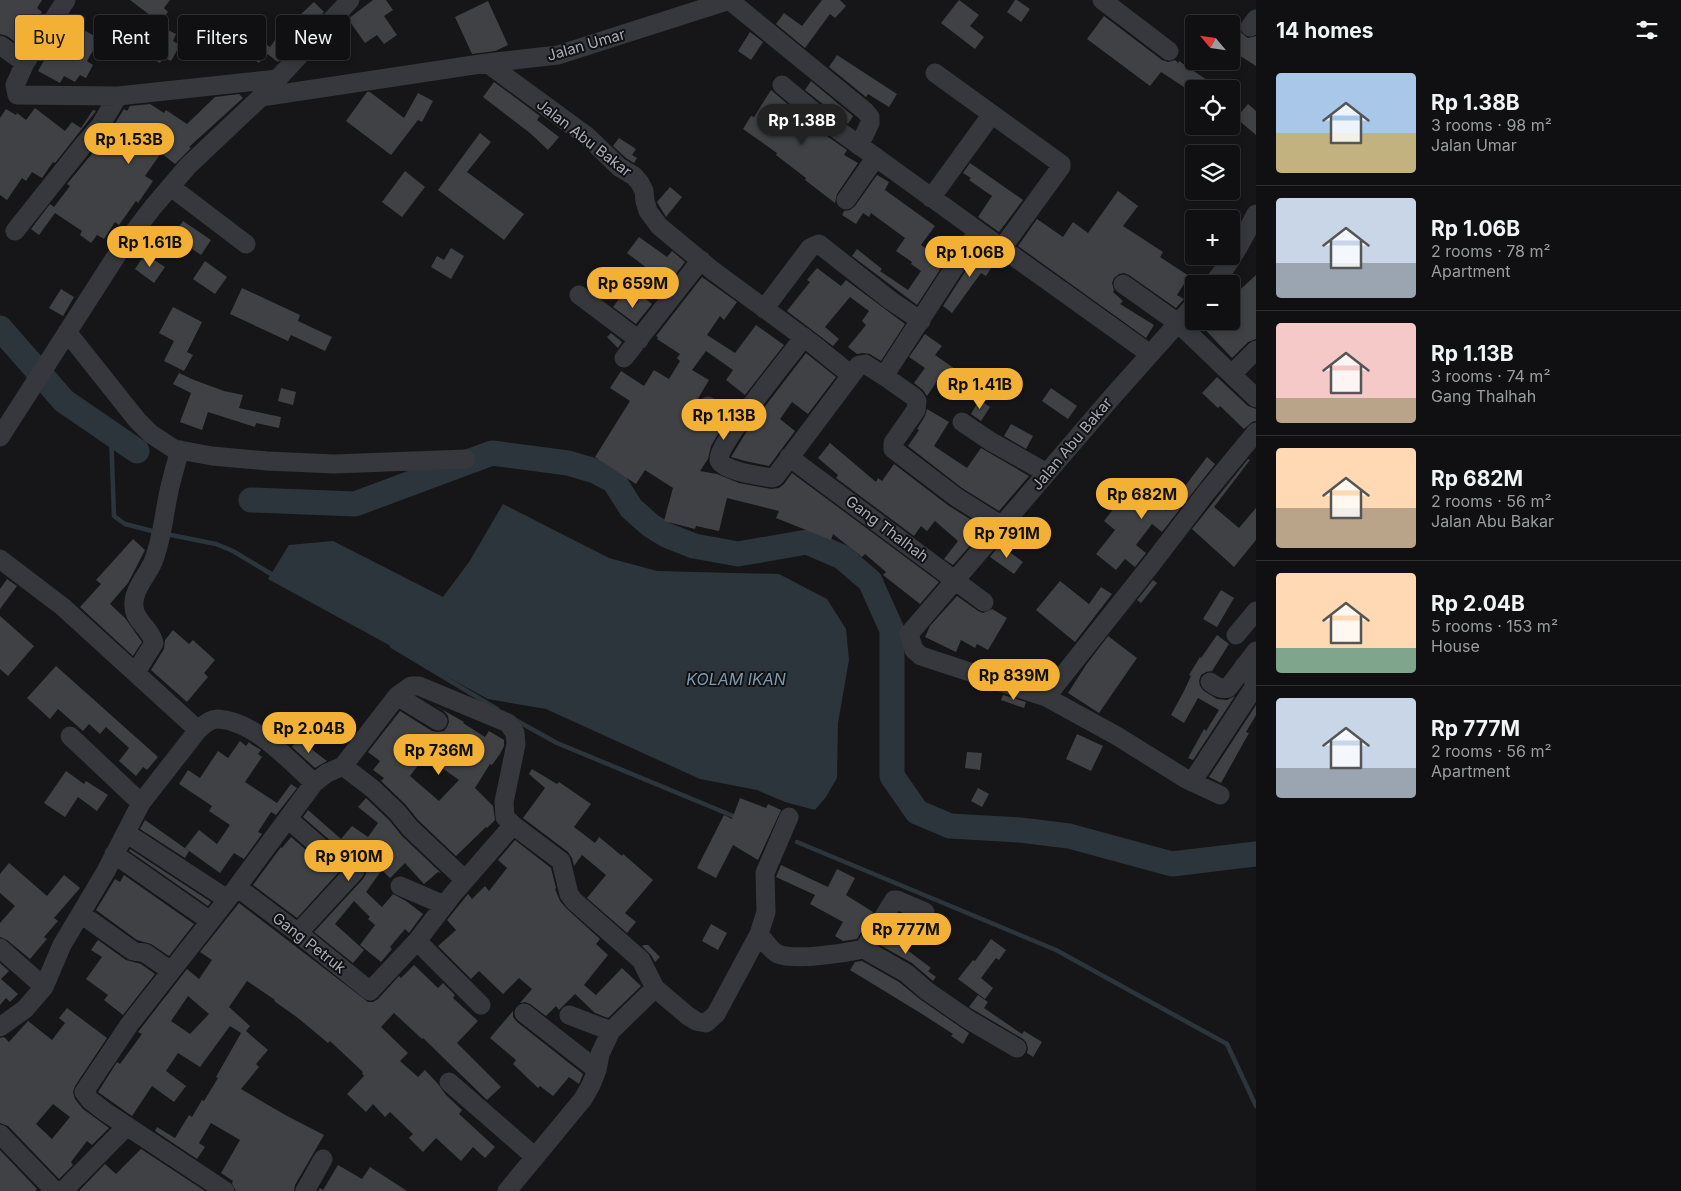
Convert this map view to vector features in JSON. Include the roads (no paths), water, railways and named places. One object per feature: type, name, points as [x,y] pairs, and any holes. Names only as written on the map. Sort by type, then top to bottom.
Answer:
[{"type":"street","points":[[8,95],[25,63],[66,0]]},
{"type":"street","points":[[0,437],[120,250],[153,206],[188,166],[260,97],[350,0]]},
{"type":"street","name":"Jalan Umar","points":[[260,97],[486,63],[558,55],[729,0],[865,110],[870,117],[870,123],[859,146]]},
{"type":"street","points":[[1102,0],[1169,51]]},
{"type":"street","points":[[0,45],[25,63]]},
{"type":"street","name":"Jalan Abu Bakar","points":[[486,63],[588,137],[619,168],[634,176],[644,191],[648,211],[659,226],[851,375]]},
{"type":"street","points":[[935,73],[1061,164],[1061,168],[1002,248]]},
{"type":"street","points":[[8,95],[118,96],[277,78]]},
{"type":"street","points":[[782,86],[859,146],[1150,354]]},
{"type":"street","points":[[15,231],[100,126],[118,96]]},
{"type":"street","points":[[931,198],[992,114]]},
{"type":"street","points":[[846,200],[876,157]]},
{"type":"street","points":[[171,187],[246,244]]},
{"type":"street","points":[[1221,275],[1238,249],[1256,214]]},
{"type":"street","points":[[884,376],[978,231]]},
{"type":"street","points":[[764,309],[810,248],[819,244],[890,300],[921,321]]},
{"type":"street","points":[[624,358],[701,260]]},
{"type":"street","points":[[1123,284],[1178,323],[1256,398]]},
{"type":"street","points":[[579,295],[639,340]]},
{"type":"street","name":"Jalan Abu Bakar","points":[[1046,697],[921,656],[914,650],[909,634],[1185,315]]},
{"type":"street","points":[[67,332],[144,427],[151,434],[174,449],[212,456],[267,461],[325,463],[466,459]]},
{"type":"street","points":[[804,337],[719,453],[721,464],[742,473],[772,478],[859,365],[865,364],[914,397],[917,401],[916,410],[893,443],[893,449],[956,497],[1002,526]]},
{"type":"street","points":[[1232,374],[1256,350]]},
{"type":"street","points":[[708,406],[737,426]]},
{"type":"street","points":[[962,422],[990,441],[1047,473]]},
{"type":"street","points":[[1220,796],[1192,782],[1117,736],[1046,697],[1200,500],[1256,432]]},
{"type":"street","points":[[136,672],[154,643],[152,636],[135,615],[133,606],[134,596],[153,562],[180,450]]},
{"type":"street","name":"Gang Thalhah","points":[[789,457],[984,602]]},
{"type":"street","points":[[0,559],[62,607],[198,730]]},
{"type":"street","points":[[1236,635],[1256,611]]},
{"type":"street","points":[[1210,682],[1220,688],[1228,688],[1256,651]]},
{"type":"street","points":[[1192,782],[1254,689],[1256,680],[1252,672],[1244,666]]},
{"type":"street","points":[[221,1190],[126,1126],[90,1100],[84,1092],[114,1046],[314,783],[327,773],[343,766],[397,696],[411,686],[419,686],[508,723],[515,733],[516,744],[504,802],[505,817],[561,861],[569,894],[574,901],[641,960],[655,988],[696,1021],[706,1023],[716,1014],[759,934],[766,912],[765,872],[789,817]]},
{"type":"street","points":[[397,696],[438,720]]},
{"type":"street","points":[[0,1027],[25,1008],[44,987],[62,946],[141,803],[205,723],[217,719],[238,724],[257,734],[278,750],[314,783]]},
{"type":"street","points":[[70,736],[141,803]]},
{"type":"street","points":[[343,766],[373,789],[397,812],[410,828],[465,880]]},
{"type":"street","points":[[288,819],[326,852]]},
{"type":"street","name":"Gang Petruk","points":[[126,832],[298,933],[370,991],[417,941],[444,905],[513,825]]},
{"type":"street","points":[[114,854],[210,921]]},
{"type":"street","points":[[298,933],[355,871]]},
{"type":"street","points":[[400,886],[444,905]]},
{"type":"street","points":[[864,949],[894,900],[925,912]]},
{"type":"street","points":[[81,914],[134,951],[145,953],[171,971]]},
{"type":"street","points":[[759,934],[776,954],[791,956],[830,955],[864,949],[906,973],[927,991],[969,1020],[1016,1048]]},
{"type":"street","points":[[417,941],[480,1005]]},
{"type":"street","points":[[0,948],[44,987]]},
{"type":"street","points":[[507,1191],[583,1098],[597,1070],[600,1054],[611,1032],[655,988]]},
{"type":"street","points":[[524,1013],[597,1070]]},
{"type":"street","points":[[568,1015],[611,1032]]},
{"type":"street","points":[[449,1082],[535,1157]]},
{"type":"street","points":[[0,1134],[53,1190],[126,1126]]},
{"type":"street","points":[[305,1191],[323,1159]]},
{"type":"water","name":"KOLAM IKAN","points":[[503,504],[609,558],[657,571],[779,574],[827,599],[846,629],[849,660],[838,723],[837,778],[826,797],[815,810],[785,802],[757,790],[700,779],[546,709],[488,699],[268,579],[289,545],[333,541],[443,597],[469,562]]},
{"type":"waterway","points":[[0,328],[64,401],[137,451]]},
{"type":"waterway","points":[[111,432],[114,516],[125,524],[156,532]]},
{"type":"waterway","points":[[251,500],[355,504],[492,453],[568,463],[595,471],[614,481],[631,508],[650,525],[666,535],[694,546],[738,554],[807,542],[842,557],[870,581],[892,630],[892,776],[917,812],[950,826],[1020,830],[1069,836],[1172,864],[1256,854]]},
{"type":"waterway","points":[[166,534],[216,544],[233,551],[276,577]]},
{"type":"waterway","points":[[392,646],[497,709]]},
{"type":"waterway","points":[[512,718],[557,743],[738,818]]},
{"type":"waterway","points":[[797,842],[1056,950],[1227,1044],[1256,1106]]}]
